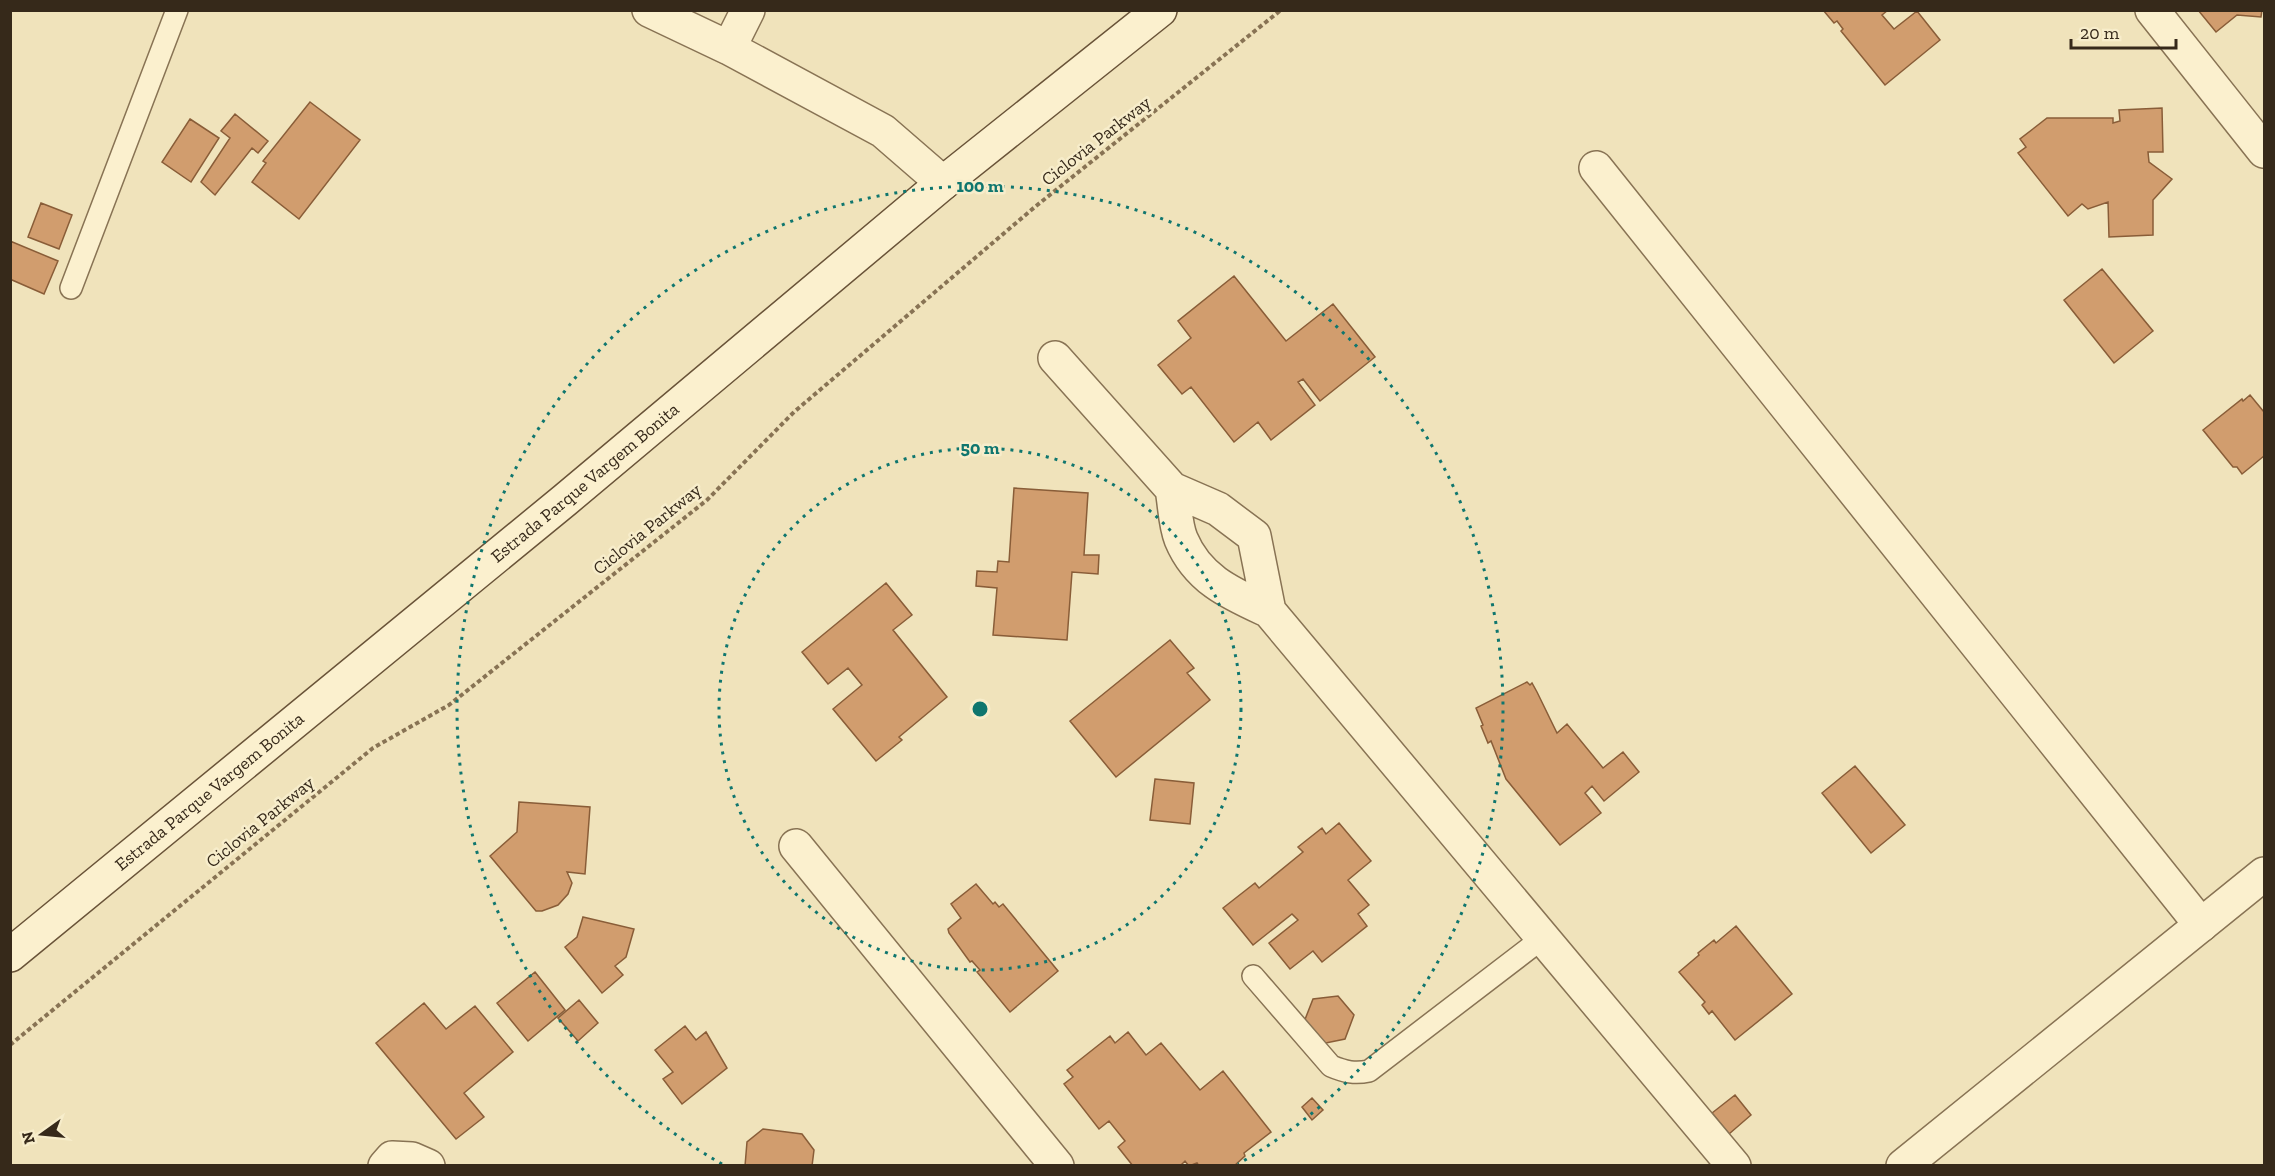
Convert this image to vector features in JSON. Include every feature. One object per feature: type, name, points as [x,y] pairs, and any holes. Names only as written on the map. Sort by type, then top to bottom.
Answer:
[{"type":"street","points":[[649,10],[729,48],[883,131],[943,183]]},
{"type":"street","points":[[729,48],[748,10]]},
{"type":"street","name":"Estrada Parque Vargem Bonita","points":[[10,955],[556,507],[943,183],[1160,10]]},
{"type":"street","points":[[2152,10],[2265,151]]},
{"type":"street","points":[[1596,168],[2201,925]]},
{"type":"street","points":[[1055,358],[1172,489],[1218,509],[1254,536],[1269,611]]},
{"type":"street","points":[[1172,489],[1180,538],[1192,561],[1220,588],[1269,611],[1734,1166]]},
{"type":"street","points":[[796,846],[1057,1166]]},
{"type":"street","points":[[1903,1166],[2265,874]]},
{"type":"street","points":[[386,1166],[392,1158],[412,1159],[428,1166]]},
{"type":"lane","points":[[71,288],[177,10]]},
{"type":"lane","points":[[1253,976],[1332,1066],[1345,1073],[1360,1073],[1370,1071],[1544,937]]},
{"type":"path","name":"Ciclovia Parkway","points":[[10,1045],[373,748],[448,705],[707,500],[794,412],[1036,206],[1281,10]]},
{"type":"building","points":[[1823,10],[1888,10],[1882,15],[1894,29],[1917,11],[1940,40],[1885,85],[1841,31],[1843,29],[1837,21],[1834,23]]},
{"type":"building","points":[[2198,10],[2262,10],[2261,17],[2237,15],[2216,32]]},
{"type":"building","points":[[310,102],[360,140],[299,219],[252,182],[266,163],[263,161]]},
{"type":"building","points":[[2162,108],[2163,152],[2148,152],[2149,162],[2172,179],[2153,200],[2153,235],[2109,237],[2108,202],[2088,209],[2082,204],[2068,216],[2018,153],[2026,147],[2020,139],[2047,118],[2113,118],[2113,123],[2120,121],[2119,110]]},
{"type":"building","points":[[235,114],[268,141],[258,153],[252,148],[215,195],[201,182],[230,138],[221,131]]},
{"type":"building","points":[[190,119],[219,138],[191,182],[162,162]]},
{"type":"building","points":[[41,203],[72,215],[59,249],[28,237]]},
{"type":"building","points":[[10,241],[58,261],[44,294],[12,280],[10,282]]},
{"type":"building","points":[[2102,269],[2153,331],[2114,363],[2064,300]]},
{"type":"building","points":[[1234,276],[1286,341],[1333,304],[1375,357],[1320,401],[1303,379],[1298,382],[1315,405],[1271,440],[1258,422],[1234,442],[1191,387],[1182,394],[1158,365],[1191,338],[1178,321]]},
{"type":"building","points":[[2250,395],[2264,412],[2264,456],[2242,474],[2237,467],[2233,467],[2203,430]]},
{"type":"building","points":[[1014,488],[1088,493],[1084,555],[1099,555],[1098,574],[1072,572],[1067,640],[993,635],[997,588],[976,586],[977,571],[997,572],[998,561],[1009,562]]},
{"type":"building","points":[[886,583],[912,615],[893,630],[947,697],[899,737],[902,740],[876,761],[833,709],[862,685],[848,668],[828,684],[802,652]]},
{"type":"building","points":[[1170,640],[1194,668],[1187,673],[1210,700],[1116,777],[1070,721]]},
{"type":"building","points":[[1527,682],[1530,685],[1532,683],[1557,733],[1567,724],[1603,768],[1623,752],[1639,772],[1604,801],[1592,786],[1585,793],[1601,813],[1560,845],[1506,779],[1491,741],[1488,743],[1476,708]]},
{"type":"building","points":[[1855,766],[1905,825],[1871,853],[1822,793]]},
{"type":"building","points":[[1155,779],[1194,783],[1190,824],[1150,820]]},
{"type":"building","points":[[519,802],[590,807],[585,874],[567,872],[572,883],[568,894],[558,905],[542,911],[536,911],[490,856],[517,832]]},
{"type":"building","points":[[1339,823],[1371,861],[1348,880],[1369,905],[1358,914],[1367,926],[1322,962],[1313,951],[1290,969],[1269,943],[1298,920],[1292,914],[1253,945],[1223,908],[1255,883],[1259,888],[1303,852],[1298,847],[1322,828],[1326,834]]},
{"type":"building","points":[[976,884],[993,904],[995,902],[999,907],[1003,904],[1058,971],[1010,1012],[977,972],[980,970],[972,961],[970,962],[949,933],[948,929],[961,918],[951,904]]},
{"type":"building","points":[[583,917],[634,929],[626,957],[615,966],[623,975],[602,993],[565,947],[577,937]]},
{"type":"building","points":[[1736,926],[1792,994],[1735,1040],[1712,1011],[1709,1014],[1702,1005],[1705,1002],[1679,972],[1714,940],[1716,943]]},
{"type":"building","points":[[535,972],[565,1010],[528,1041],[497,1003]]},
{"type":"building","points":[[1338,996],[1354,1015],[1345,1039],[1321,1044],[1304,1022],[1313,999]]},
{"type":"building","points":[[579,1000],[598,1023],[578,1041],[558,1018]]},
{"type":"building","points":[[424,1003],[446,1029],[475,1006],[513,1052],[464,1093],[484,1117],[456,1139],[376,1043]]},
{"type":"building","points":[[685,1026],[696,1040],[706,1032],[727,1068],[682,1104],[663,1079],[673,1072],[655,1050]]},
{"type":"building","points":[[1128,1032],[1146,1055],[1161,1043],[1200,1090],[1223,1071],[1271,1132],[1244,1153],[1245,1156],[1234,1166],[1199,1166],[1197,1163],[1189,1166],[1185,1161],[1180,1166],[1133,1166],[1118,1147],[1125,1141],[1109,1121],[1099,1129],[1064,1084],[1073,1077],[1067,1070],[1110,1036],[1115,1043]]},
{"type":"building","points":[[1735,1095],[1751,1115],[1729,1134],[1712,1113]]},
{"type":"building","points":[[1312,1098],[1323,1110],[1312,1120],[1302,1107]]},
{"type":"building","points":[[763,1129],[802,1134],[814,1150],[812,1166],[745,1166],[747,1142]]}]
